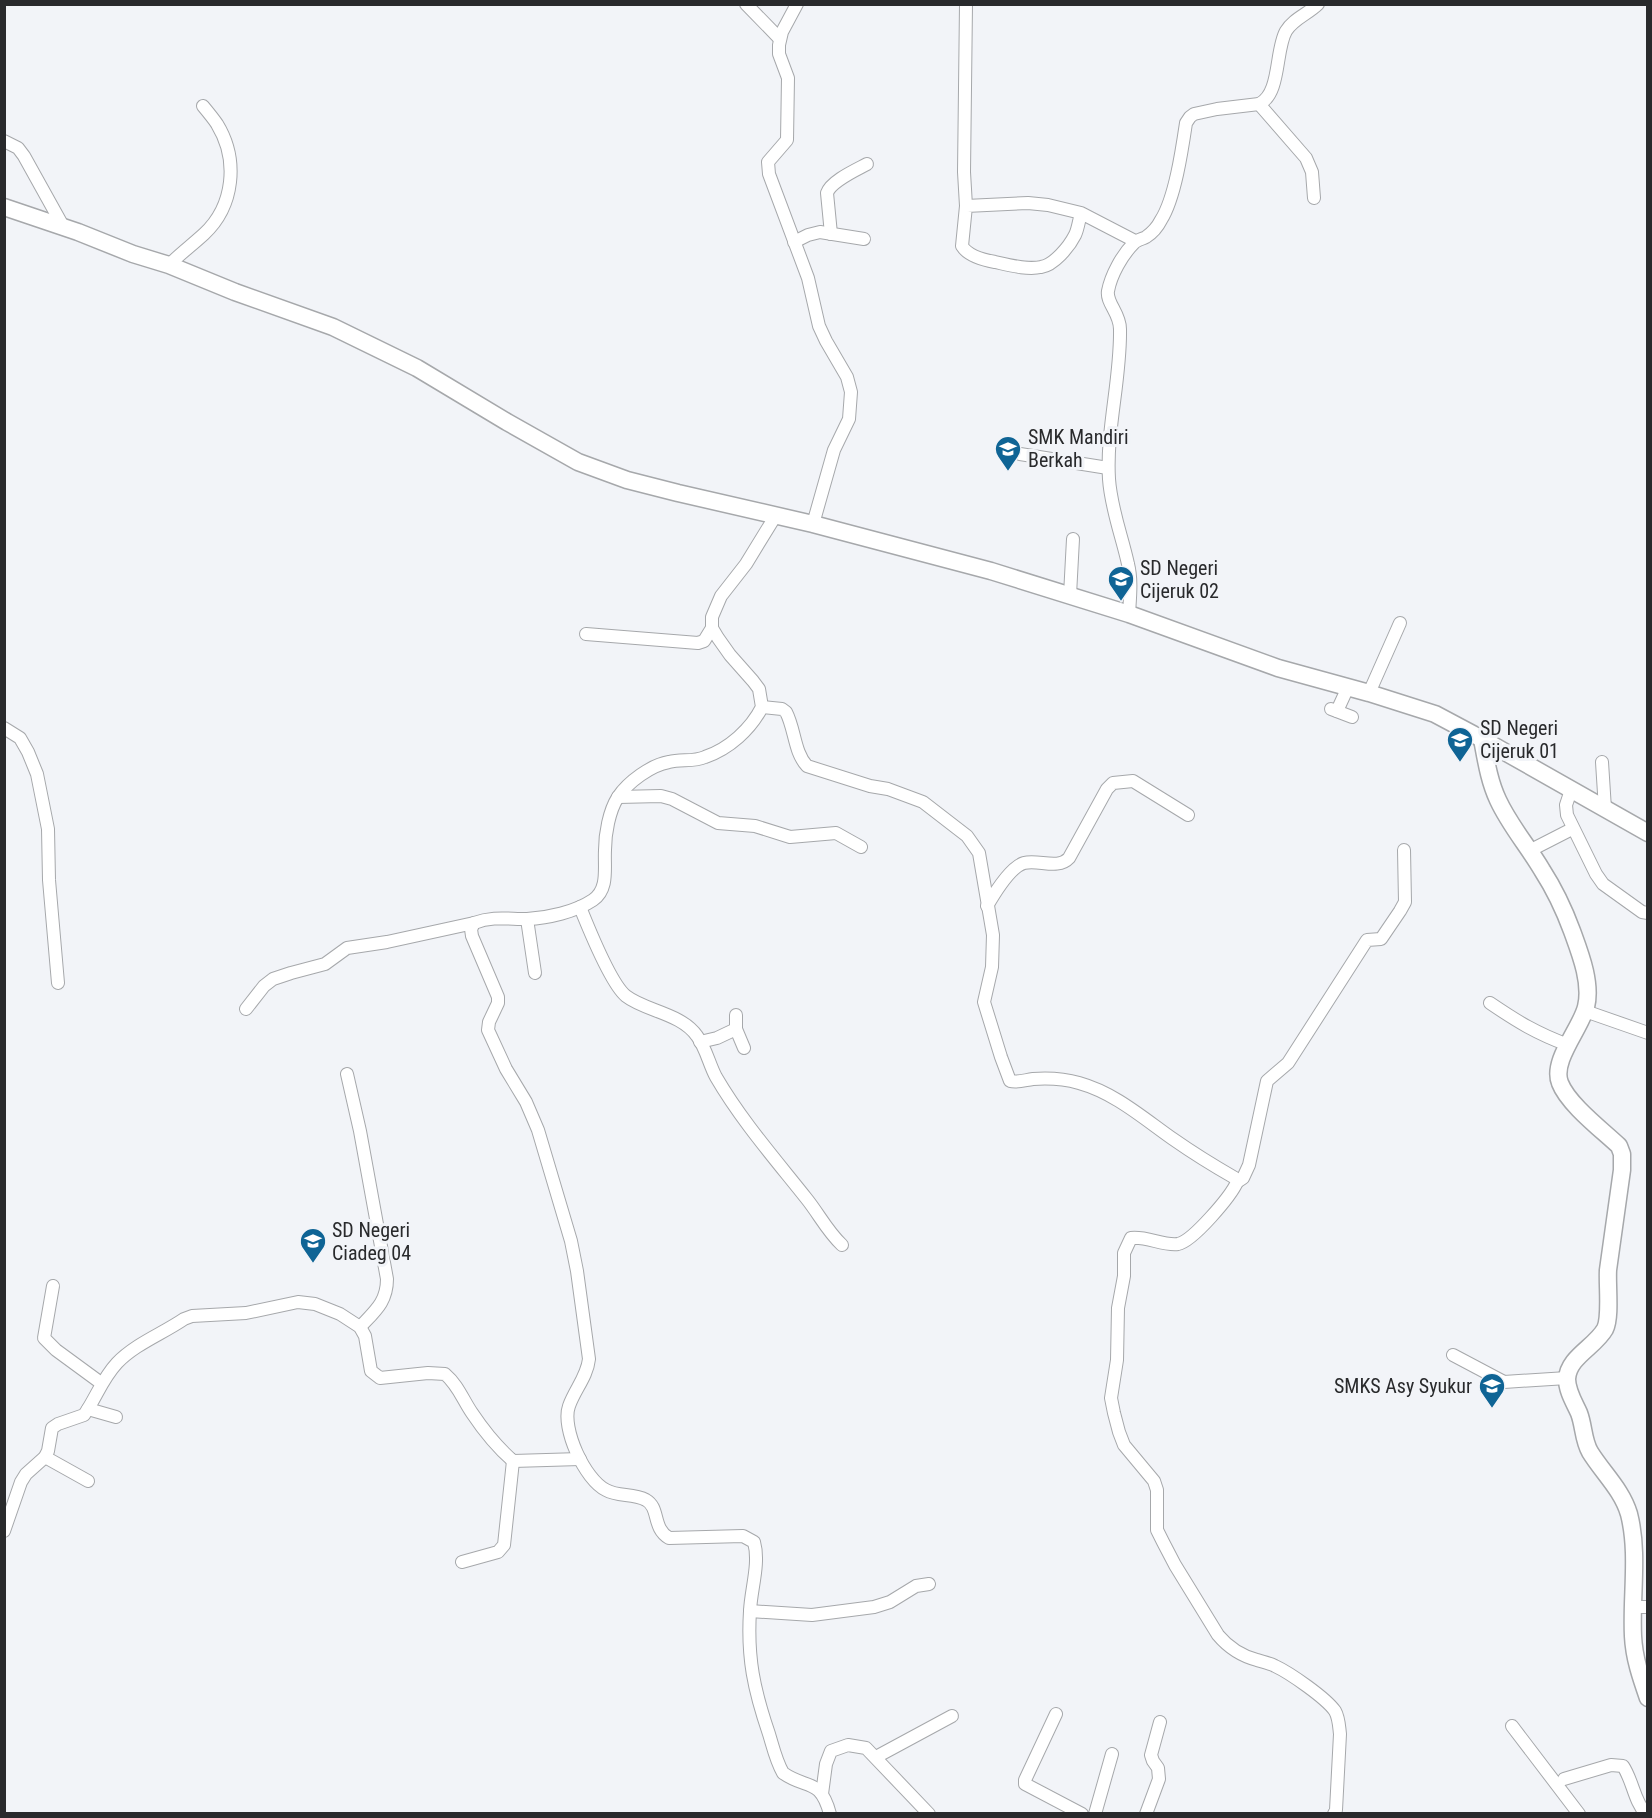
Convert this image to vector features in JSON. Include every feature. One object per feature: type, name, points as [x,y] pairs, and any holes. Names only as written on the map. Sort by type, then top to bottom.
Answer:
[{"type":"main road","points":[[4,207],[132,254],[169,265],[235,292],[333,327],[417,368],[578,462],[627,480],[813,524],[991,571],[1129,614],[1278,668],[1435,714],[1647,833]]},
{"type":"main road","points":[[1482,739],[1494,792],[1514,829],[1547,878],[1572,929],[1585,972],[1587,992],[1585,1011],[1564,1057],[1559,1080],[1563,1090],[1584,1114],[1619,1146],[1623,1158],[1608,1270],[1606,1326],[1601,1335],[1572,1365],[1567,1378],[1568,1387],[1581,1418],[1587,1447],[1623,1499],[1629,1514],[1640,1607],[1634,1649],[1647,1698]]},
{"type":"street","points":[[746,4],[779,38]]},
{"type":"street","points":[[797,4],[779,38],[780,54],[787,70],[788,138],[768,162],[769,174],[801,238],[819,326],[847,377],[851,392],[849,419],[834,450],[813,524]]},
{"type":"street","points":[[966,4],[964,172],[966,206],[962,246],[965,250],[985,260],[1041,268],[1050,264],[1076,234],[1081,213]]},
{"type":"street","points":[[1129,614],[1129,571],[1110,494],[1108,468],[1120,326],[1117,312],[1109,302],[1107,294],[1113,276],[1135,241],[1146,237],[1164,216],[1174,184],[1186,123],[1190,117],[1217,109],[1264,102],[1269,94],[1286,31],[1295,21],[1318,4]]},
{"type":"street","points":[[1259,104],[1306,158],[1312,172],[1314,198]]},
{"type":"street","points":[[169,265],[204,234],[219,215],[229,195],[231,171],[227,147],[218,125],[203,106]]},
{"type":"street","points":[[4,141],[18,148],[24,156],[64,228]]},
{"type":"street","points":[[831,234],[827,193],[829,188],[867,164]]},
{"type":"street","points":[[966,206],[1028,203],[1081,213],[1135,241]]},
{"type":"street","points":[[801,238],[820,232],[864,239]]},
{"type":"street","points":[[1020,454],[1108,468]]},
{"type":"street","points":[[586,634],[698,643],[704,640],[712,628],[712,617],[716,604],[746,564],[776,515]]},
{"type":"street","points":[[1070,595],[1073,539]]},
{"type":"street","points":[[1369,693],[1400,623]]},
{"type":"street","points":[[246,1009],[264,986],[273,980],[325,964],[347,948],[387,942],[497,917],[539,918],[580,907],[601,893],[604,882],[605,848],[611,817],[618,797],[633,782],[661,764],[704,758],[727,746],[753,724],[762,707],[759,689],[730,655],[712,628]]},
{"type":"street","points":[[1348,687],[1334,710],[1352,717]]},
{"type":"street","points":[[762,707],[782,709],[786,712],[802,761],[807,766],[870,786],[888,789],[923,802],[967,836],[979,853],[993,935],[992,967],[984,1002],[1010,1082],[1061,1080],[1077,1082],[1100,1090],[1235,1178],[1237,1182]]},
{"type":"street","points":[[4,728],[20,738],[37,774],[48,829],[49,880],[58,982]]},
{"type":"street","points":[[1602,762],[1605,809]]},
{"type":"street","points":[[987,906],[1007,876],[1022,864],[1066,862],[1107,789],[1113,783],[1133,781],[1188,815]]},
{"type":"street","points":[[1571,790],[1566,810],[1572,829],[1596,874],[1604,884],[1642,912],[1647,913]]},
{"type":"street","points":[[618,797],[661,796],[672,799],[718,823],[755,826],[790,837],[836,833],[861,847]]},
{"type":"street","points":[[1529,851],[1572,829]]},
{"type":"street","points":[[1334,1814],[1340,1734],[1335,1712],[1326,1701],[1287,1673],[1276,1666],[1255,1660],[1239,1652],[1226,1644],[1218,1635],[1175,1565],[1157,1530],[1157,1490],[1154,1481],[1124,1445],[1111,1398],[1111,1389],[1116,1372],[1118,1308],[1123,1285],[1126,1245],[1131,1238],[1139,1237],[1170,1244],[1182,1242],[1196,1233],[1227,1198],[1237,1182],[1243,1178],[1249,1165],[1269,1078],[1288,1063],[1367,940],[1381,939],[1401,911],[1405,902],[1404,850]]},
{"type":"street","points":[[580,907],[620,990],[631,1000],[672,1016],[693,1031],[716,1077],[739,1112],[811,1204],[824,1226],[842,1245]]},
{"type":"street","points":[[527,919],[535,973]]},
{"type":"street","points":[[474,923],[471,936],[498,997],[488,1030],[538,1130],[564,1215],[577,1271],[589,1359],[585,1374],[569,1405],[567,1422],[572,1441],[595,1484],[615,1494],[631,1495],[646,1500],[651,1504],[658,1527],[669,1538],[743,1536],[754,1542],[756,1555],[748,1645],[752,1679],[780,1768],[787,1776],[817,1789],[822,1794],[830,1814]]},
{"type":"street","points":[[1490,1003],[1534,1032],[1564,1057]]},
{"type":"street","points":[[1585,1011],[1647,1033]]},
{"type":"street","points":[[736,1015],[736,1029],[744,1048]]},
{"type":"street","points":[[700,1042],[717,1038],[736,1029]]},
{"type":"street","points":[[347,1074],[360,1131],[387,1279],[385,1296],[381,1304],[360,1327]]},
{"type":"street","points":[[53,1286],[44,1338],[56,1350],[101,1383]]},
{"type":"street","points":[[4,1531],[21,1482],[45,1456],[51,1442],[52,1428],[66,1420],[84,1415],[101,1383],[117,1363],[128,1354],[192,1316],[246,1313],[298,1302],[315,1304],[340,1314],[360,1327],[371,1371],[380,1378],[445,1374],[457,1387],[482,1428],[499,1449],[513,1461],[580,1459]]},
{"type":"street","points":[[1453,1355],[1504,1382],[1567,1378]]},
{"type":"street","points":[[88,1409],[116,1417]]},
{"type":"street","points":[[45,1456],[88,1481]]},
{"type":"street","points":[[462,1562],[498,1552],[504,1545],[513,1461]]},
{"type":"street","points":[[750,1611],[812,1615],[874,1607],[890,1602],[916,1586],[929,1584]]},
{"type":"street","points":[[1056,1714],[1025,1784],[1082,1814]]},
{"type":"street","points":[[876,1757],[952,1716]]},
{"type":"street","points":[[1146,1814],[1159,1779],[1158,1768],[1151,1755],[1160,1722]]},
{"type":"street","points":[[1512,1726],[1579,1814]]},
{"type":"street","points":[[822,1794],[826,1764],[831,1751],[848,1745],[866,1748],[929,1814]]},
{"type":"street","points":[[1095,1814],[1112,1754]]},
{"type":"street","points":[[1564,1779],[1611,1765],[1623,1766],[1646,1814]]},
{"type":"place","name":"SMK Mandiri Berkah","points":[[1008,472]]},
{"type":"place","name":"SD Negeri Cijeruk 02","points":[[1121,602]]},
{"type":"place","name":"SD Negeri Cijeruk 01","points":[[1460,763]]},
{"type":"place","name":"SD Negeri Ciadeg 04","points":[[313,1264]]},
{"type":"place","name":"SMKS Asy Syukur","points":[[1492,1409]]}]
